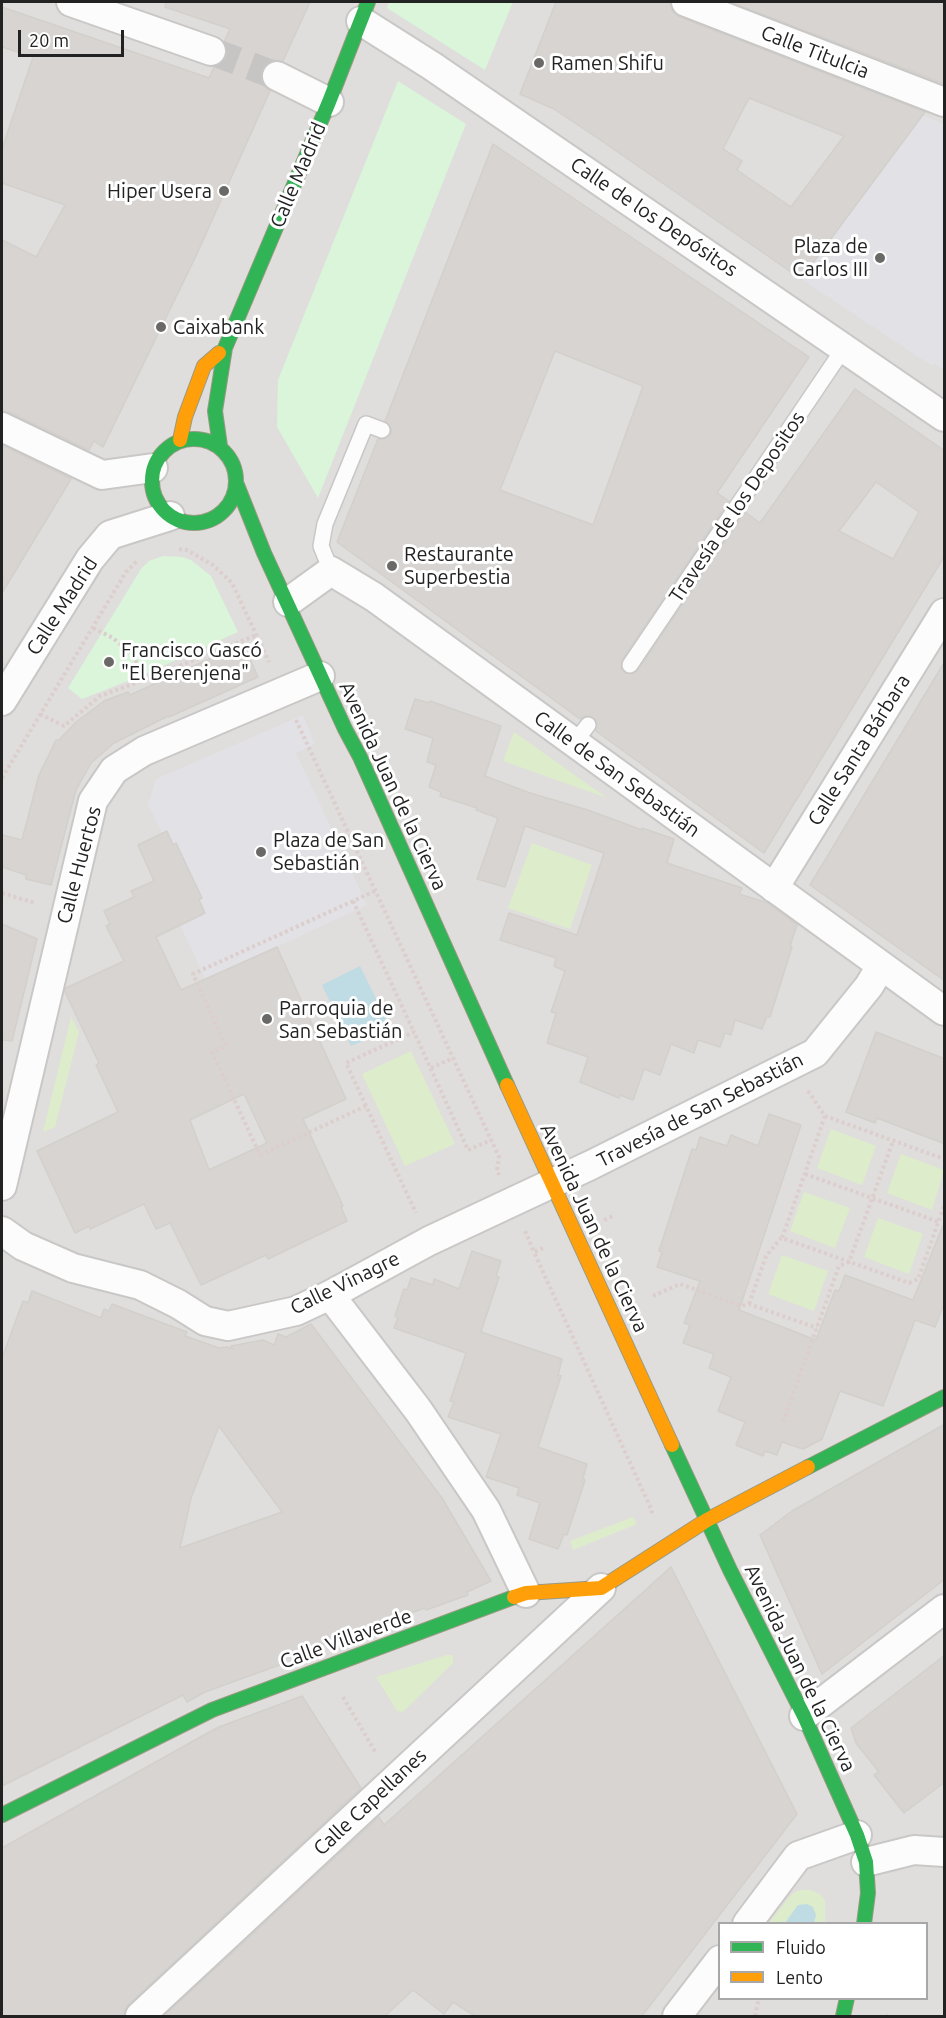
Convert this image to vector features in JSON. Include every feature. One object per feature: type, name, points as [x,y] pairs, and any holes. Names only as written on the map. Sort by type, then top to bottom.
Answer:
[{"type":"street","points":[[71,2],[211,51]]},
{"type":"street","name":"Calle Titulcia","points":[[686,2],[945,102]]},
{"type":"street","name":"Calle Madrid","points":[[220,446],[215,411],[225,348],[329,102],[364,11]]},
{"type":"street","name":"Calle de los Depósitos","points":[[364,11],[442,72],[945,417]]},
{"type":"street","points":[[277,76],[329,102]]},
{"type":"street","name":"Calle Madrid","points":[[180,440],[185,417],[204,366],[225,348]]},
{"type":"street","points":[[2,427],[102,475],[153,468]]},
{"type":"street","points":[[194,438],[207,440],[220,446],[230,457],[236,471],[237,486],[233,500],[216,523],[182,522],[170,516],[160,507],[151,482],[153,468],[159,456],[180,440],[194,438]]},
{"type":"street","name":"Avenida Juan de la Cierva","points":[[237,486],[264,553],[360,757],[741,1594],[804,1716],[862,1849],[868,1893],[864,1922]]},
{"type":"street","name":"Calle Madrid","points":[[2,701],[90,559],[110,535],[170,516]]},
{"type":"street","points":[[247,542],[264,553]]},
{"type":"street","points":[[288,602],[331,571]]},
{"type":"street","name":"Calle de San Sebastián","points":[[331,571],[580,734],[774,888],[945,1011]]},
{"type":"street","name":"Calle Santa Bárbara","points":[[774,888],[945,613]]},
{"type":"street","name":"Calle Huertos","points":[[2,1185],[93,801],[114,770],[144,751],[320,676]]},
{"type":"street","name":"Travesía de San Sebastián","points":[[552,1183],[814,1053],[869,986],[882,966]]},
{"type":"street","name":"Calle Vinagre","points":[[2,1231],[23,1246],[73,1268],[140,1285],[205,1321],[228,1326],[296,1311],[429,1241],[552,1183]]},
{"type":"street","points":[[330,1295],[418,1410],[486,1510],[526,1593]]},
{"type":"street","name":"Calle Villaverde","points":[[2,1815],[212,1710],[526,1593],[601,1588],[707,1520],[945,1397]]},
{"type":"street","name":"Calle Capellanes","points":[[140,2016],[601,1588]]},
{"type":"street","points":[[804,1716],[945,1609]]},
{"type":"street","points":[[748,1922],[798,1856],[862,1849],[945,1852]]},
{"type":"street","points":[[677,2016],[718,1963]]},
{"type":"street","points":[[843,2016],[847,2000]]},
{"type":"lane","name":"Travesía de los Depositos","points":[[630,665],[844,348]]},
{"type":"lane","points":[[331,571],[321,546],[325,524],[366,424],[382,430]]},
{"type":"path","points":[[176,548],[187,550],[213,565],[232,582],[499,1157],[497,1170],[534,1252]]},
{"type":"path","points":[[2,778],[126,572],[144,554]]},
{"type":"path","points":[[93,628],[113,638],[127,650],[137,663],[144,680]]},
{"type":"path","points":[[40,714],[64,726],[100,696],[257,635]]},
{"type":"path","points":[[366,1106],[260,1155],[212,1052],[226,1046],[193,974],[375,891]]},
{"type":"path","points":[[353,901],[468,1150],[491,1140]]},
{"type":"path","points":[[414,1032],[346,1063],[429,1241]]},
{"type":"path","points":[[431,1068],[453,1058]]},
{"type":"path","points":[[749,1304],[766,1256],[782,1238],[825,1116],[945,1159]]},
{"type":"path","points":[[783,1422],[839,1266],[849,1262],[893,1141]]},
{"type":"path","points":[[805,1174],[939,1222]]},
{"type":"path","points":[[782,1238],[909,1283],[918,1279],[945,1206]]},
{"type":"path","points":[[653,1296],[680,1284],[741,1306],[749,1304],[817,1328]]},
{"type":"path","points":[[330,1666],[331,1677],[384,1766],[373,1779],[374,1789],[379,1794]]},
{"type":"path","points":[[755,2016],[759,2000]]},
{"type":"shaded area","points":[[2,2],[944,2],[944,2016],[2,2016]]},
{"type":"shaded area","name":"Plaza de Carlos III","points":[[922,115],[944,124],[944,370],[934,363],[932,366],[801,279]]},
{"type":"shaded area","name":"Plaza de San Sebastián","points":[[303,715],[315,744],[296,753],[367,905],[277,947],[208,985],[180,925],[205,913],[199,900],[202,898],[176,844],[173,845],[162,833],[148,804],[156,779]]},
{"type":"green space","points":[[389,2],[513,2],[485,70],[387,8]]},
{"type":"green space","points":[[398,81],[466,124],[318,498],[277,427],[278,380]]},
{"type":"green space","points":[[163,556],[191,560],[211,576],[238,632],[143,675],[82,699],[68,688],[141,569],[149,561]]},
{"type":"green space","points":[[514,732],[607,798],[503,761]]},
{"type":"green space","points":[[532,843],[592,865],[570,929],[508,908]]},
{"type":"green space","points":[[71,1017],[79,1032],[55,1127],[43,1132]]},
{"type":"green space","points":[[411,1051],[455,1144],[405,1166],[362,1074]]},
{"type":"green space","points":[[831,1129],[876,1146],[862,1185],[817,1168]]},
{"type":"green space","points":[[901,1154],[944,1170],[932,1210],[887,1193]]},
{"type":"green space","points":[[804,1192],[850,1208],[835,1248],[790,1231]]},
{"type":"green space","points":[[878,1218],[923,1234],[909,1274],[864,1257]]},
{"type":"green space","points":[[782,1255],[828,1271],[814,1311],[768,1294]]},
{"type":"green space","points":[[633,1517],[637,1524],[573,1550],[570,1541]]},
{"type":"green space","points":[[447,1655],[453,1657],[453,1663],[403,1712],[397,1711],[376,1677]]},
{"type":"green space","points":[[800,1890],[811,1890],[821,1895],[825,1900],[825,1922],[770,1922],[792,1894]]},
{"type":"water","points":[[360,966],[391,1029],[351,1046],[322,985]]},
{"type":"water","points":[[807,1904],[813,1907],[816,1915],[814,1922],[786,1922],[798,1905]]},
{"type":"building","points":[[166,2],[310,2],[283,61],[268,62],[262,69],[263,85],[270,91],[196,256],[103,447],[94,441],[89,450],[9,412],[2,411],[2,240],[36,257],[65,205],[2,183],[2,149],[33,57],[2,47],[2,7],[209,78],[214,67],[221,64],[226,57],[227,49],[224,42],[230,29],[165,7]]},
{"type":"building","points":[[556,2],[670,2],[673,12],[680,17],[925,112],[801,279],[554,109],[520,94]],"holes":[[[749,98],[844,136],[791,207],[737,170],[742,161],[723,149]]]},
{"type":"building","points":[[730,2],[945,2],[945,84]]},
{"type":"building","points":[[493,144],[809,357],[717,493],[729,501],[622,660],[621,669],[625,673],[634,674],[638,670],[745,512],[760,523],[855,389],[945,451],[945,555],[764,853],[596,731],[597,722],[593,717],[585,716],[580,719],[337,542],[378,439],[384,439],[391,434],[391,428],[385,421]],"holes":[[[555,351],[643,386],[593,525],[500,490]],[[876,482],[919,512],[893,559],[839,531]]]},
{"type":"building","points":[[2,445],[71,479],[2,593]]},
{"type":"building","points":[[245,648],[258,677],[168,716],[114,743],[91,763],[76,790],[51,885],[26,879],[26,875],[2,867],[2,835],[22,840],[39,775],[56,740],[59,740],[76,722],[104,701],[128,692],[130,695],[229,650],[231,654]]},
{"type":"building","points":[[945,661],[945,981],[810,885]]},
{"type":"building","points":[[415,699],[429,703],[430,701],[501,726],[485,776],[530,793],[674,839],[667,863],[742,888],[739,894],[768,903],[797,925],[770,1017],[767,1016],[762,1029],[735,1020],[731,1035],[725,1033],[720,1047],[698,1040],[694,1053],[671,1044],[660,1075],[644,1069],[633,1100],[620,1095],[619,1098],[580,1082],[588,1057],[547,1043],[556,1013],[551,1012],[565,971],[554,966],[556,958],[500,940],[509,913],[577,935],[604,853],[525,826],[505,887],[477,879],[498,818],[476,810],[477,808],[440,796],[441,792],[429,787],[436,765],[427,762],[433,738],[405,729]]},
{"type":"building","points":[[167,831],[173,845],[176,843],[202,898],[199,900],[205,913],[156,937],[181,990],[277,947],[346,1099],[303,1119],[343,1206],[341,1207],[347,1221],[268,1259],[266,1255],[201,1285],[170,1223],[156,1229],[144,1204],[90,1229],[89,1226],[75,1233],[37,1151],[118,1112],[96,1065],[99,1063],[65,992],[66,988],[124,961],[106,926],[110,924],[104,911],[134,897],[131,891],[154,881],[138,845]],"holes":[[[244,1094],[267,1143],[209,1170],[190,1120]]]},
{"type":"building","points":[[2,924],[37,939],[12,1041],[2,1040]]},
{"type":"building","points":[[876,1032],[945,1059],[945,1144],[877,1118],[875,1123],[846,1112]]},
{"type":"building","points":[[769,1114],[801,1125],[739,1310],[816,1340],[835,1290],[839,1291],[845,1275],[913,1300],[943,1225],[945,1225],[945,1301],[935,1327],[915,1320],[883,1406],[840,1391],[822,1439],[803,1449],[782,1442],[777,1455],[765,1451],[763,1456],[736,1445],[745,1422],[718,1411],[731,1377],[709,1368],[714,1354],[683,1343],[690,1325],[684,1323],[700,1281],[657,1267],[662,1252],[659,1251],[692,1149],[696,1150],[700,1137],[727,1146],[731,1135],[758,1146]]},
{"type":"building","points":[[472,1251],[501,1261],[496,1276],[499,1277],[481,1332],[562,1359],[558,1375],[561,1376],[538,1447],[587,1464],[583,1478],[585,1480],[567,1535],[564,1534],[558,1549],[529,1539],[540,1503],[517,1495],[519,1488],[486,1477],[501,1434],[448,1417],[454,1402],[450,1401],[466,1353],[394,1328],[398,1318],[395,1316],[404,1289],[407,1290],[411,1278],[433,1285],[434,1279],[459,1289]]},
{"type":"building","points":[[32,1291],[101,1318],[104,1309],[109,1311],[112,1304],[187,1332],[185,1336],[219,1348],[233,1349],[231,1346],[263,1340],[274,1345],[278,1334],[286,1337],[311,1324],[442,1498],[491,1581],[467,1592],[468,1595],[279,1660],[282,1664],[205,1692],[187,1702],[183,1695],[2,1786],[2,1358],[23,1301],[28,1303]],"holes":[[[219,1426],[282,1512],[180,1548],[191,1498]]]},
{"type":"building","points":[[945,1424],[945,1579],[822,1674],[760,1535],[792,1511]]},
{"type":"building","points":[[671,1567],[797,1814],[642,2016],[475,2016],[453,2002],[444,2014],[413,1990],[385,2016],[164,2016],[379,1817],[384,1825]]},
{"type":"building","points":[[945,1655],[945,1782],[904,1813],[874,1775],[879,1772],[856,1743],[851,1728]]},
{"type":"building","points":[[302,1696],[361,1788],[129,2004],[124,2011],[124,2016],[2,2016],[2,1848],[219,1727]]},
{"type":"tunnel","points":[[211,51],[277,76]]},
{"type":"traffic: fast","points":[[220,446],[215,411],[225,348],[329,102],[368,2]]},
{"type":"traffic: fast","points":[[186,439],[202,439],[218,446],[229,457],[236,473],[236,481],[233,497],[224,511],[202,523],[186,523],[170,516],[159,505],[152,489],[152,473],[159,457],[170,446],[186,439]]},
{"type":"traffic: fast","points":[[237,485],[264,553],[360,757],[507,1085]]},
{"type":"traffic: fast","points":[[808,1467],[944,1397]]},
{"type":"traffic: fast","points":[[672,1445],[730,1570],[804,1716],[857,1835],[866,1862],[868,1893],[864,1922]]},
{"type":"traffic: fast","points":[[2,1815],[212,1710],[514,1597]]},
{"type":"traffic: fast","points":[[843,2016],[847,2000]]},
{"type":"traffic: slow","points":[[180,440],[185,417],[204,366],[219,353]]},
{"type":"traffic: slow","points":[[507,1085],[672,1445]]},
{"type":"traffic: slow","points":[[514,1597],[526,1593],[601,1588],[707,1520],[808,1467]]},
{"type":"place","name":"Ramen Shifu","points":[[539,63]]},
{"type":"place","name":"Hiper Usera","points":[[224,191]]},
{"type":"place","name":"Plaza de Carlos III","points":[[880,258]]},
{"type":"place","name":"Caixabank","points":[[161,327]]},
{"type":"place","name":"Restaurante Superbestia","points":[[392,566]]},
{"type":"place","name":"Francisco Gascó \"El Berenjena\"","points":[[109,662]]},
{"type":"place","name":"Plaza de San Sebastián","points":[[261,852]]},
{"type":"place","name":"Parroquia de San Sebastián","points":[[267,1019]]}]
